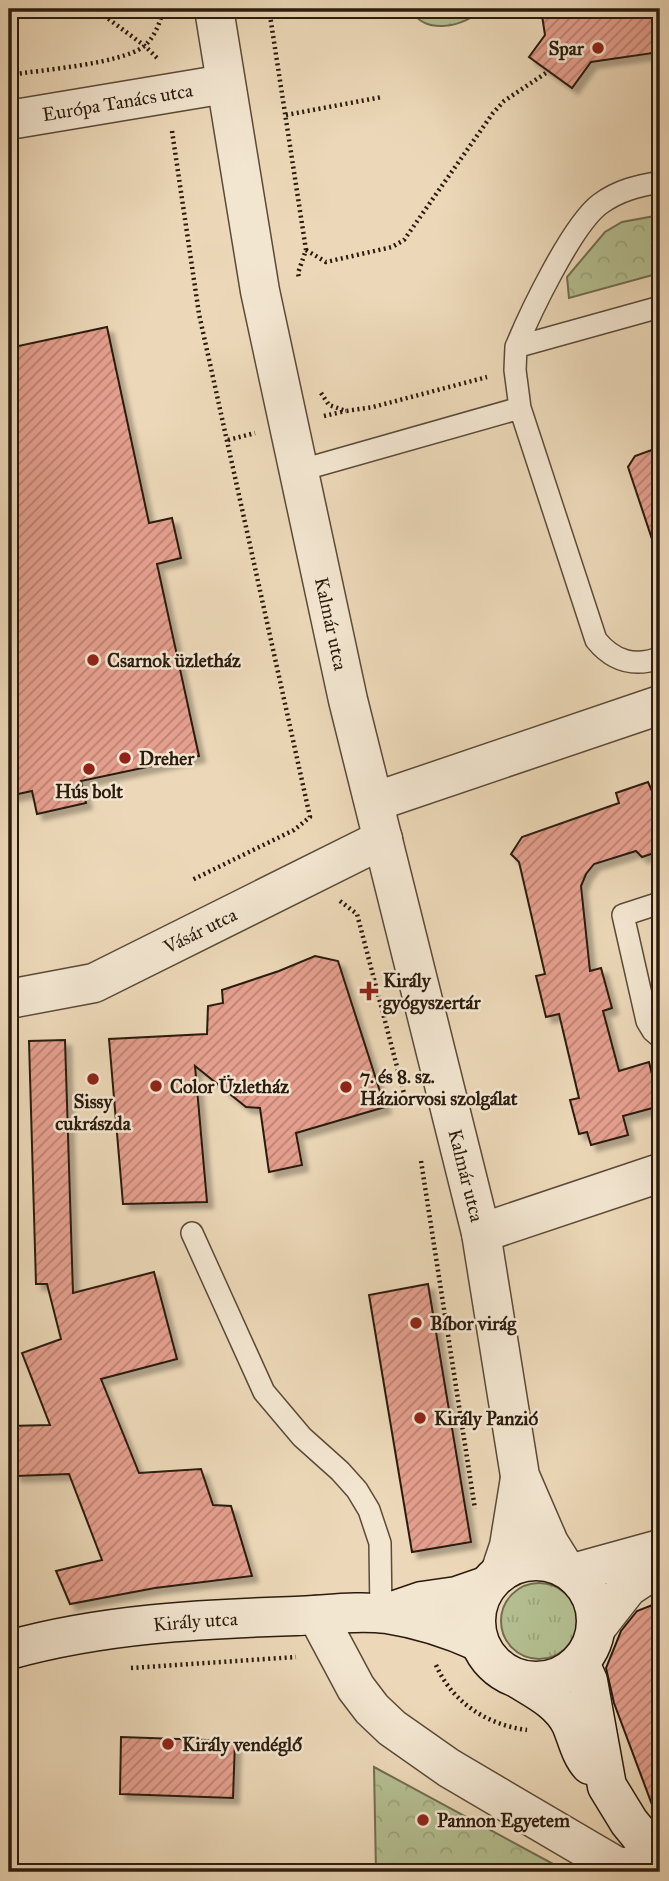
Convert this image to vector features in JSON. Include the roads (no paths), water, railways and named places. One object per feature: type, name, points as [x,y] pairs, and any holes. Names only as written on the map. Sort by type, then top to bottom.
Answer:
[{"type":"street","name":"Kalmár utca","points":[[214,9],[260,291],[348,700],[481,1233],[520,1476],[549,1543],[568,1570]]},
{"type":"street","name":"Európa Tanács utca","points":[[9,120],[225,84]]},
{"type":"street","points":[[373,802],[660,705]]},
{"type":"street","name":"Vásár utca","points":[[9,999],[94,983],[383,839]]},
{"type":"street","name":"Kalmár utca","points":[[481,1233],[660,1173]]},
{"type":"street","name":"Kalmár utca","points":[[493,1580],[516,1511],[520,1476]]},
{"type":"street","points":[[568,1570],[660,1549]]},
{"type":"street","points":[[317,1615],[356,1688],[372,1709],[392,1728],[449,1769],[618,1868],[660,1860],[629,1822],[604,1779],[585,1760],[571,1724],[562,1710],[546,1696],[495,1666],[479,1642],[476,1613],[493,1580],[526,1561],[545,1561],[568,1570],[581,1580],[592,1598],[597,1618],[596,1628],[591,1647],[572,1670],[552,1680],[520,1680]]},
{"type":"street","points":[[596,1628],[628,1587],[660,1566]]},
{"type":"street","name":"Király utca","points":[[383,1614],[422,1601],[457,1596],[493,1580]]},
{"type":"street","name":"Király utca","points":[[9,1650],[66,1637],[173,1622],[317,1615],[383,1614],[456,1631],[479,1642]]},
{"type":"street","points":[[580,1663],[588,1681],[601,1745],[604,1779]]},
{"type":"lane","points":[[660,182],[634,186],[598,205],[575,233],[516,347],[515,370],[520,408],[596,640],[610,655],[630,663],[647,663],[660,658]]},
{"type":"lane","points":[[516,347],[660,307]]},
{"type":"lane","points":[[298,471],[520,408]]},
{"type":"lane","points":[[660,903],[623,915],[647,1021],[660,1037]]},
{"type":"lane","points":[[192,1233],[264,1392],[302,1437],[357,1490],[369,1510],[380,1543],[383,1614]]},
{"type":"place","name":"Spar","points":[[598,48]]},
{"type":"place","name":"Csarnok üzletház","points":[[93,660]]},
{"type":"place","name":"Dreher","points":[[125,758]]},
{"type":"place","name":"Hús bolt","points":[[89,769]]},
{"type":"place","name":"Király gyógyszertár","points":[[369,991]]},
{"type":"place","name":"Sissy cukrászda","points":[[93,1079]]},
{"type":"place","name":"Color Üzletház","points":[[156,1086]]},
{"type":"place","name":"7. és 8. sz. Háziorvosi szolgálat","points":[[346,1087]]},
{"type":"place","name":"Bíbor virág","points":[[416,1323]]},
{"type":"place","name":"Király Panzió","points":[[420,1418]]},
{"type":"place","name":"Király vendéglő","points":[[168,1744]]},
{"type":"place","name":"Pannon Egyetem","points":[[423,1820]]}]
